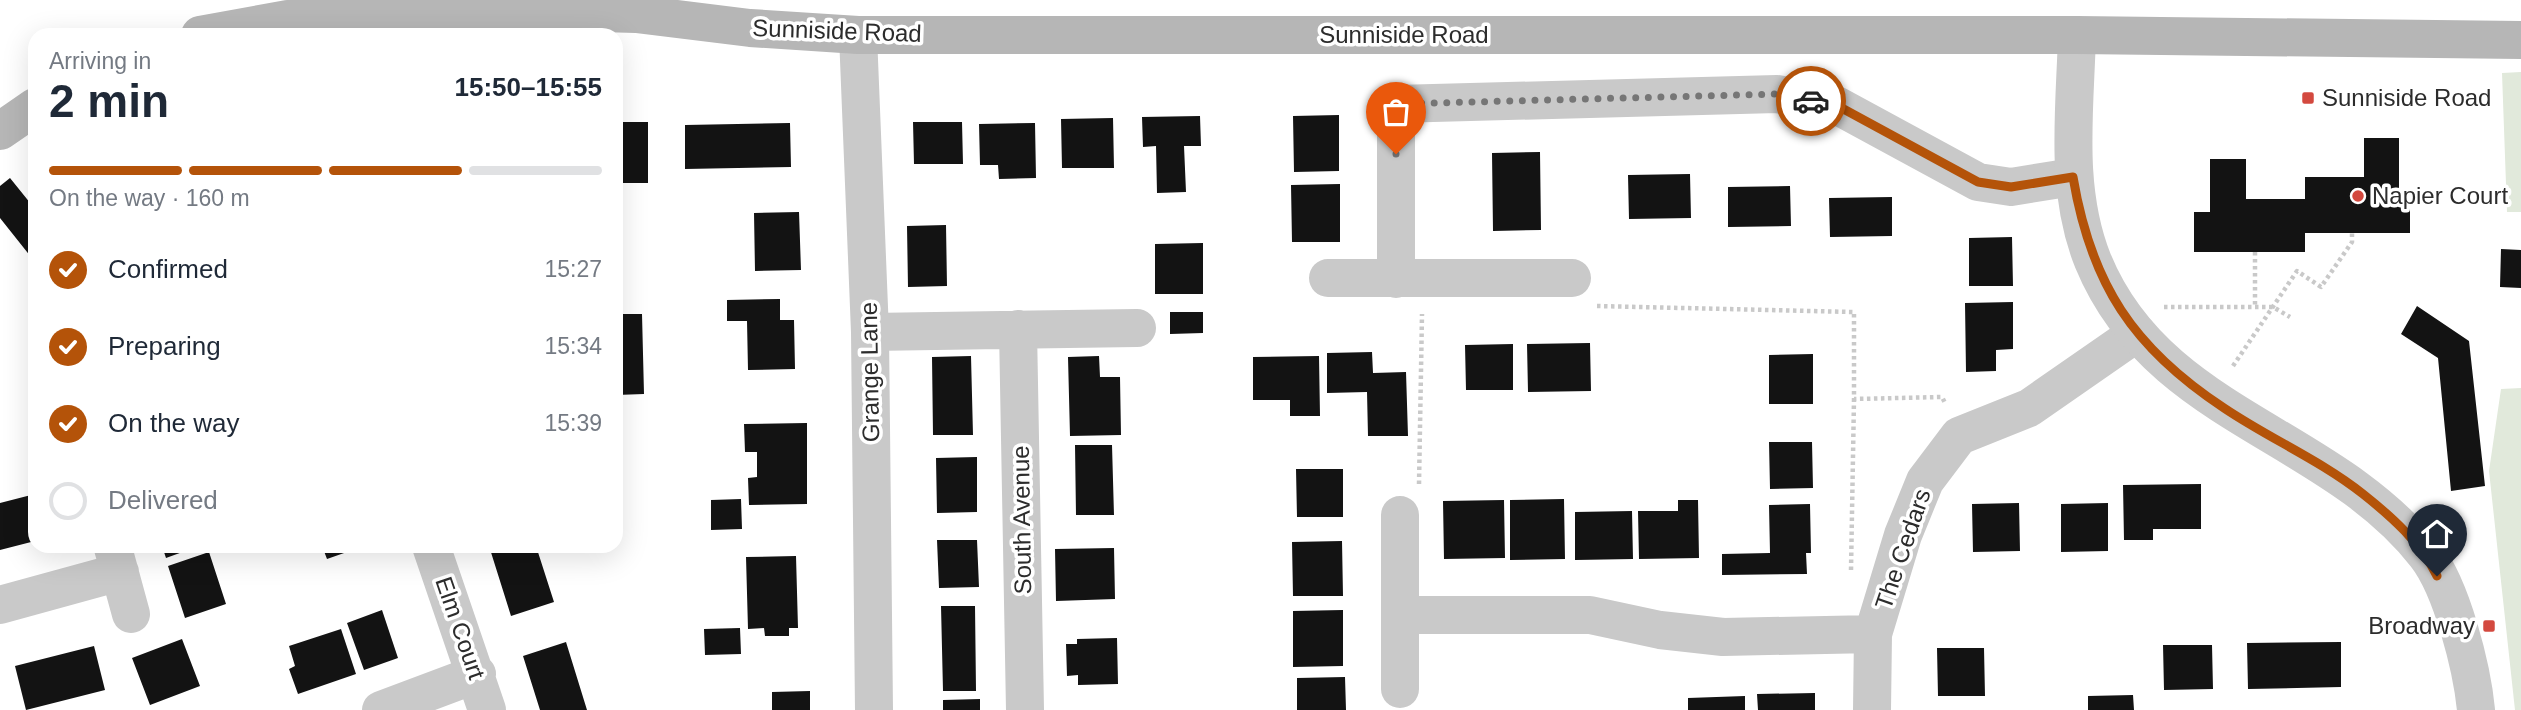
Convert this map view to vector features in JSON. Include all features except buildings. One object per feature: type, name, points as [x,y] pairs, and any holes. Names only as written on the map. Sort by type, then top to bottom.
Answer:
[{"type":"main road","name":"Sunniside Road","points":[[224,28],[287,10],[420,23],[523,9],[624,14],[750,28],[858,34],[2077,35],[2521,40]]},
{"type":"main road","points":[[0,131],[28,112]]},
{"type":"street","name":"Grange Lane","points":[[858,34],[870,332],[874,710]]},
{"type":"street","points":[[2077,35],[2073,177],[2081,222],[2094,261],[2127,320],[2179,376],[2211,399],[2338,473],[2385,511],[2427,556],[2455,616],[2473,678],[2476,710]]},
{"type":"street","points":[[1409,279],[1396,104],[1777,94],[1838,106],[1978,182],[2011,187],[2073,177]]},
{"type":"street","points":[[1328,278],[1572,278]]},
{"type":"street","points":[[1959,436],[2029,408],[2127,320]]},
{"type":"street","points":[[870,332],[1137,328]]},
{"type":"street","name":"South Avenue","points":[[1018,330],[1025,710]]},
{"type":"street","name":"The Cedars","points":[[1872,710],[1873,634],[1903,535],[1925,481],[1959,436]]},
{"type":"street","points":[[1400,515],[1400,689]]},
{"type":"street","name":"Elm Court","points":[[434,553],[477,674],[487,710]]},
{"type":"street","points":[[0,605],[116,559],[131,614]]},
{"type":"street","points":[[1400,615],[1590,615],[1660,630],[1723,637],[1873,634]]},
{"type":"street","points":[[381,710],[477,674]]},
{"type":"path","points":[[2211,399],[2297,271],[2321,287],[2352,242],[2352,233]]},
{"type":"path","points":[[2255,252],[2255,307]]},
{"type":"path","points":[[1572,278],[1571,306],[1854,312],[1851,580]]},
{"type":"path","points":[[1400,515],[1419,501],[1409,279]]},
{"type":"path","points":[[2127,320],[2255,307],[2273,307],[2290,317]]},
{"type":"path","points":[[1854,399],[1942,397],[1959,436]]},
{"type":"shaded area","points":[[2521,72],[2521,212],[2507,212],[2502,73]]},
{"type":"shaded area","points":[[2521,388],[2521,710],[2515,710],[2489,471],[2501,389]]},
{"type":"way so far","points":[[1396,154],[1396,104],[1777,94],[1811,101]]},
{"type":"place","name":"Sunniside Road","points":[[2308,98]]},
{"type":"place","name":"Napier Court","points":[[2358,196]]},
{"type":"place","name":"Broadway","points":[[2489,626]]},
{"type":"route","points":[[1811,101],[1838,106],[1978,182],[2011,187],[2073,177],[2081,222],[2094,261],[2117,307],[2137,333],[2179,376],[2224,408],[2338,473],[2385,511],[2427,556],[2437,576]]}]
